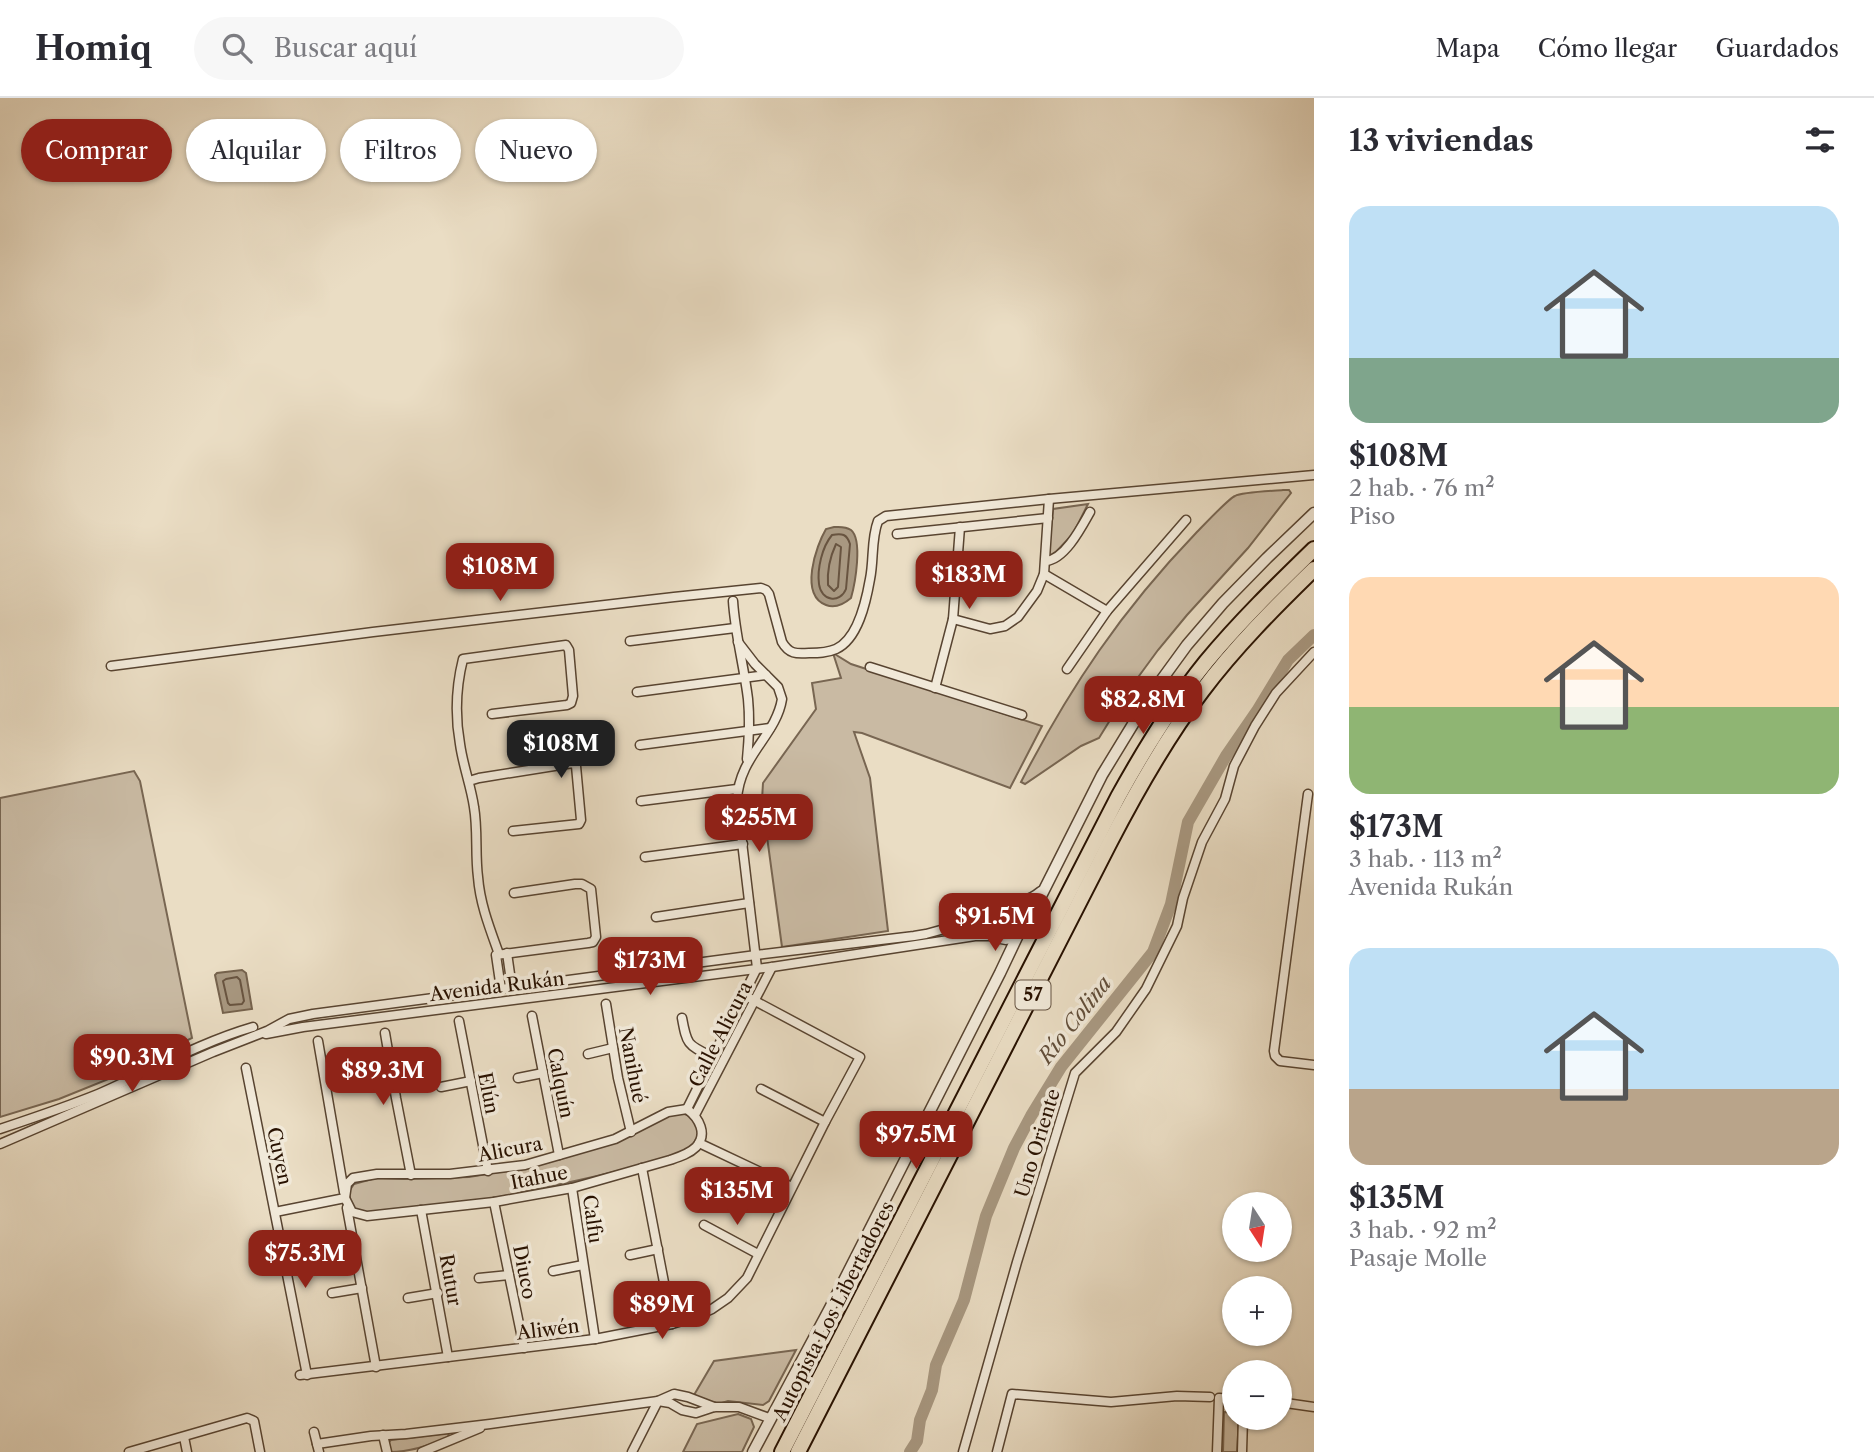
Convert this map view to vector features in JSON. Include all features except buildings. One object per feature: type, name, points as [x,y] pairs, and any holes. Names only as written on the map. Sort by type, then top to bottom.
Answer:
[{"type":"highway","name":"Autopista Los Libertadores","points":[[782,1452],[1136,765],[1167,714],[1207,661],[1263,599],[1314,549]]},
{"type":"highway","name":"Autopista Los Libertadores","points":[[798,1452],[1152,764],[1217,671],[1270,612],[1314,569]]},
{"type":"street","points":[[111,666],[373,632],[761,588],[769,594],[786,649],[797,654],[826,652],[844,644],[854,633],[870,579],[874,530],[878,521],[886,516],[1314,475]]},
{"type":"street","points":[[953,620],[990,629],[1005,626],[1018,617],[1037,591],[1044,574],[1049,499]]},
{"type":"street","points":[[1046,561],[1053,560],[1076,537],[1090,512]]},
{"type":"street","points":[[753,1452],[830,1308],[1024,923],[1138,713],[1187,645],[1223,603],[1314,513]]},
{"type":"street","points":[[897,534],[1048,518]]},
{"type":"street","points":[[1067,669],[1107,611],[1186,520]]},
{"type":"street","points":[[935,688],[953,620],[960,527]]},
{"type":"street","points":[[1044,574],[1107,611]]},
{"type":"street","points":[[733,601],[735,628],[745,678],[749,732],[747,762]]},
{"type":"street","points":[[630,641],[735,628]]},
{"type":"street","points":[[738,642],[780,690],[782,699],[770,728],[747,762],[737,789],[757,968]]},
{"type":"street","points":[[492,714],[571,703],[573,696],[569,650],[566,645],[463,659],[459,673],[457,700],[460,746],[476,823],[480,890],[488,925],[512,988]]},
{"type":"street","name":"Uno Oriente","points":[[963,1452],[1075,1073],[1116,1032],[1146,989],[1177,926],[1182,898],[1202,842],[1225,799],[1234,766],[1276,693],[1314,652]]},
{"type":"street","points":[[870,667],[1022,715]]},
{"type":"street","points":[[637,692],[766,675]]},
{"type":"street","points":[[640,745],[770,728]]},
{"type":"street","points":[[469,781],[573,763],[576,766],[581,820],[579,824],[513,831]]},
{"type":"street","points":[[641,801],[737,789]]},
{"type":"street","points":[[1308,794],[1274,1051],[1280,1061],[1314,1065]]},
{"type":"street","points":[[645,857],[743,844]]},
{"type":"street","points":[[501,954],[588,943],[593,942],[596,937],[591,889],[587,886],[575,884],[514,893]]},
{"type":"street","points":[[1000,973],[1002,958],[997,937],[990,930],[988,917],[997,906],[1032,899],[1044,889]]},
{"type":"street","points":[[656,917],[749,903]]},
{"type":"street","points":[[1012,905],[1020,910],[1024,923]]},
{"type":"street","name":"Avenida Rukán","points":[[0,1144],[289,1019],[926,934],[988,917]]},
{"type":"street","points":[[997,937],[1011,939],[1018,935]]},
{"type":"street","name":"Avenida Rukán","points":[[252,1037],[303,1027],[772,967],[975,936],[997,937]]},
{"type":"street","points":[[869,942],[871,952]]},
{"type":"street","points":[[501,954],[501,989]]},
{"type":"street","name":"Calle Alicura","points":[[695,1115],[772,967]]},
{"type":"street","name":"Calle Alicura","points":[[687,1109],[757,968]]},
{"type":"street","points":[[603,975],[605,988]]},
{"type":"street","points":[[744,995],[755,1000]]},
{"type":"street","points":[[452,996],[453,1008]]},
{"type":"street","name":"Aliwén","points":[[304,1375],[595,1339],[672,1324],[702,1314],[728,1298],[747,1278],[860,1057],[755,1000]]},
{"type":"street","name":"Nanihué","points":[[606,1004],[618,1078],[631,1132]]},
{"type":"street","name":"Calquín","points":[[532,1016],[559,1155]]},
{"type":"street","points":[[682,1018],[685,1037],[691,1046],[713,1057]]},
{"type":"street","name":"Elún","points":[[459,1021],[488,1171]]},
{"type":"street","points":[[0,1129],[83,1100],[210,1041],[253,1027]]},
{"type":"street","points":[[385,1033],[411,1175]]},
{"type":"street","points":[[318,1041],[376,1367]]},
{"type":"street","points":[[588,1054],[613,1048]]},
{"type":"street","points":[[356,1068],[389,1062]]},
{"type":"street","name":"Cuyen","points":[[246,1068],[304,1375]]},
{"type":"street","points":[[518,1078],[543,1073]]},
{"type":"street","points":[[442,1087],[471,1081]]},
{"type":"street","points":[[761,1089],[825,1122]]},
{"type":"street","points":[[687,1109],[695,1115],[701,1126],[699,1143],[792,1187]]},
{"type":"street","name":"Alicura","points":[[345,1198],[347,1184],[353,1178],[377,1174],[450,1174],[525,1165],[592,1146],[631,1132],[668,1112],[687,1109]]},
{"type":"street","name":"Itahue","points":[[345,1198],[352,1212],[360,1215],[494,1202],[572,1188],[642,1168],[686,1154],[699,1143]]},
{"type":"street","points":[[642,1168],[672,1324]]},
{"type":"street","name":"Calfu","points":[[572,1188],[595,1339]]},
{"type":"street","points":[[275,1212],[345,1198]]},
{"type":"street","name":"Diuco","points":[[494,1202],[524,1348]]},
{"type":"street","name":"Rutur","points":[[421,1210],[448,1357]]},
{"type":"street","points":[[704,1226],[758,1254]]},
{"type":"street","points":[[630,1255],[658,1249]]},
{"type":"street","points":[[553,1271],[583,1265]]},
{"type":"street","points":[[479,1278],[509,1275]]},
{"type":"street","points":[[332,1293],[362,1288]]},
{"type":"street","points":[[408,1298],[438,1293]]},
{"type":"street","points":[[314,1432],[318,1448],[383,1435],[658,1401],[674,1394],[714,1407]]},
{"type":"street","points":[[997,1452],[1012,1394],[1111,1402],[1177,1396],[1222,1398]]},
{"type":"street","points":[[682,1410],[688,1397]]},
{"type":"street","points":[[1215,1397],[1217,1452]]},
{"type":"street","points":[[658,1401],[696,1413],[714,1407],[739,1407],[769,1418]]},
{"type":"street","points":[[632,1452],[658,1401]]},
{"type":"street","points":[[1292,1404],[1314,1407]]},
{"type":"street","points":[[129,1452],[240,1420],[252,1419],[261,1452]]},
{"type":"street","points":[[422,1452],[489,1424]]},
{"type":"street","points":[[1242,1452],[1243,1430]]},
{"type":"street","points":[[383,1435],[387,1452]]},
{"type":"street","points":[[184,1437],[187,1452]]},
{"type":"shaded area","points":[[1289,490],[1291,493],[1248,548],[1158,650],[1099,738],[1081,746],[1025,784],[1021,782],[1078,682],[1121,621],[1169,562],[1235,496]]},
{"type":"shaded area","points":[[1088,504],[1073,534],[1048,557],[1053,509]]},
{"type":"shaded area","points":[[833,653],[851,664],[1042,726],[1010,788],[854,732],[870,778],[888,931],[782,947],[762,800],[763,783],[816,709],[812,683],[841,678]]},
{"type":"shaded area","points":[[134,771],[140,781],[192,1038],[145,1062],[144,1057],[136,1057],[134,1052],[122,1056],[126,1072],[59,1099],[0,1117],[0,798]]},
{"type":"shaded area","points":[[679,1113],[693,1119],[699,1128],[696,1143],[683,1151],[656,1160],[578,1180],[438,1208],[373,1214],[350,1207],[348,1193],[354,1184],[376,1178],[469,1177],[530,1167],[616,1141]]},
{"type":"shaded area","points":[[796,1350],[769,1401],[763,1405],[728,1401],[715,1405],[694,1395],[714,1361]]},
{"type":"shaded area","points":[[738,1414],[751,1419],[754,1427],[742,1452],[683,1452],[697,1424]]},
{"type":"shaded area","points":[[1224,1430],[1238,1430],[1237,1452],[1223,1452]]},
{"type":"shaded area","points":[[449,1433],[448,1437],[427,1446],[390,1452],[388,1443],[391,1440]]},
{"type":"water","points":[[834,527],[851,530],[857,543],[856,573],[851,598],[836,606],[826,605],[818,600],[811,581],[814,558],[822,537],[826,529]]},
{"type":"water","points":[[242,970],[246,973],[252,1009],[223,1013],[215,975]]},
{"type":"waterway","name":"Río Colina","points":[[910,1452],[917,1441],[920,1420],[932,1390],[936,1365],[964,1300],[986,1216],[1014,1148],[1061,1067],[1153,952],[1171,904],[1188,822],[1226,756],[1288,660],[1314,635]]}]
